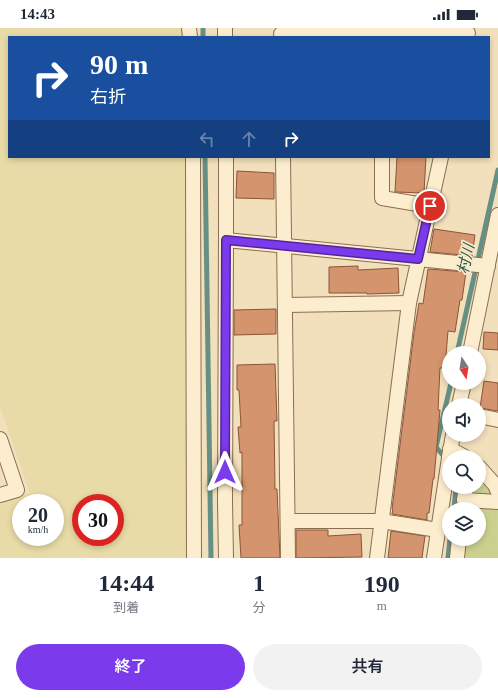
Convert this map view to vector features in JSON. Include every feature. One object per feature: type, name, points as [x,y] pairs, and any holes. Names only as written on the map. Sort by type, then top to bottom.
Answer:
[{"type":"street","points":[[281,33],[468,33]]},
{"type":"street","points":[[194,158],[194,558]]},
{"type":"street","points":[[226,158],[226,558]]},
{"type":"street","points":[[283,158],[288,558]]},
{"type":"street","points":[[382,158],[382,198],[430,206]]},
{"type":"street","points":[[377,558],[409,303],[441,158]]},
{"type":"street","points":[[471,346],[498,215]]},
{"type":"street","points":[[226,240],[488,266]]},
{"type":"street","points":[[285,305],[409,303]]},
{"type":"street","points":[[486,417],[498,420]]},
{"type":"street","points":[[0,439],[17,490],[0,496]]},
{"type":"street","points":[[486,475],[495,485],[498,492]]},
{"type":"street","points":[[434,558],[443,494]]},
{"type":"street","points":[[464,499],[498,502]]},
{"type":"street","points":[[288,521],[381,521],[438,530]]},
{"type":"street","points":[[457,558],[458,546]]},
{"type":"shaded area","points":[[0,28],[185,28],[185,36],[8,36],[8,158],[188,158],[188,558],[0,558],[0,503],[12,499],[12,546],[64,546],[64,494],[27,494],[30,493],[0,407]]},
{"type":"green space","points":[[486,483],[498,498],[498,558],[461,558],[462,546],[486,546],[486,502],[468,502],[469,494],[486,494]]},
{"type":"building","points":[[397,158],[426,158],[424,193],[395,192]]},
{"type":"building","points":[[237,171],[274,173],[274,199],[236,198]]},
{"type":"building","points":[[434,229],[475,235],[472,256],[430,252]]},
{"type":"building","points":[[358,266],[358,270],[398,268],[399,293],[329,293],[329,267]]},
{"type":"building","points":[[428,269],[466,272],[455,332],[448,331],[447,346],[442,346],[442,368],[440,368],[438,410],[440,410],[434,479],[427,520],[392,514],[414,333],[419,303],[423,304]]},
{"type":"building","points":[[276,309],[276,334],[234,335],[234,310]]},
{"type":"building","points":[[484,332],[498,333],[498,350],[486,349],[486,346],[483,346]]},
{"type":"building","points":[[275,364],[277,421],[274,421],[275,489],[277,489],[280,558],[241,558],[239,525],[242,525],[242,452],[240,453],[238,427],[241,427],[239,390],[237,390],[237,365]]},
{"type":"building","points":[[486,381],[498,383],[498,411],[486,409],[486,398],[481,398],[483,390],[486,390]]},
{"type":"building","points":[[296,530],[328,530],[328,536],[361,534],[362,557],[296,558]]},
{"type":"building","points":[[391,531],[425,536],[422,558],[388,558]]},
{"type":"waterway","points":[[203,28],[203,36]]},
{"type":"waterway","points":[[205,158],[211,558]]},
{"type":"waterway","name":"村川","points":[[459,346],[498,170]]},
{"type":"waterway","name":"村川","points":[[442,454],[436,447],[449,390]]},
{"type":"waterway","name":"村川","points":[[455,494],[455,502]]},
{"type":"waterway","name":"村川","points":[[448,558],[449,546]]},
{"type":"route","points":[[225,472],[226,240],[418,259],[430,206]]}]
